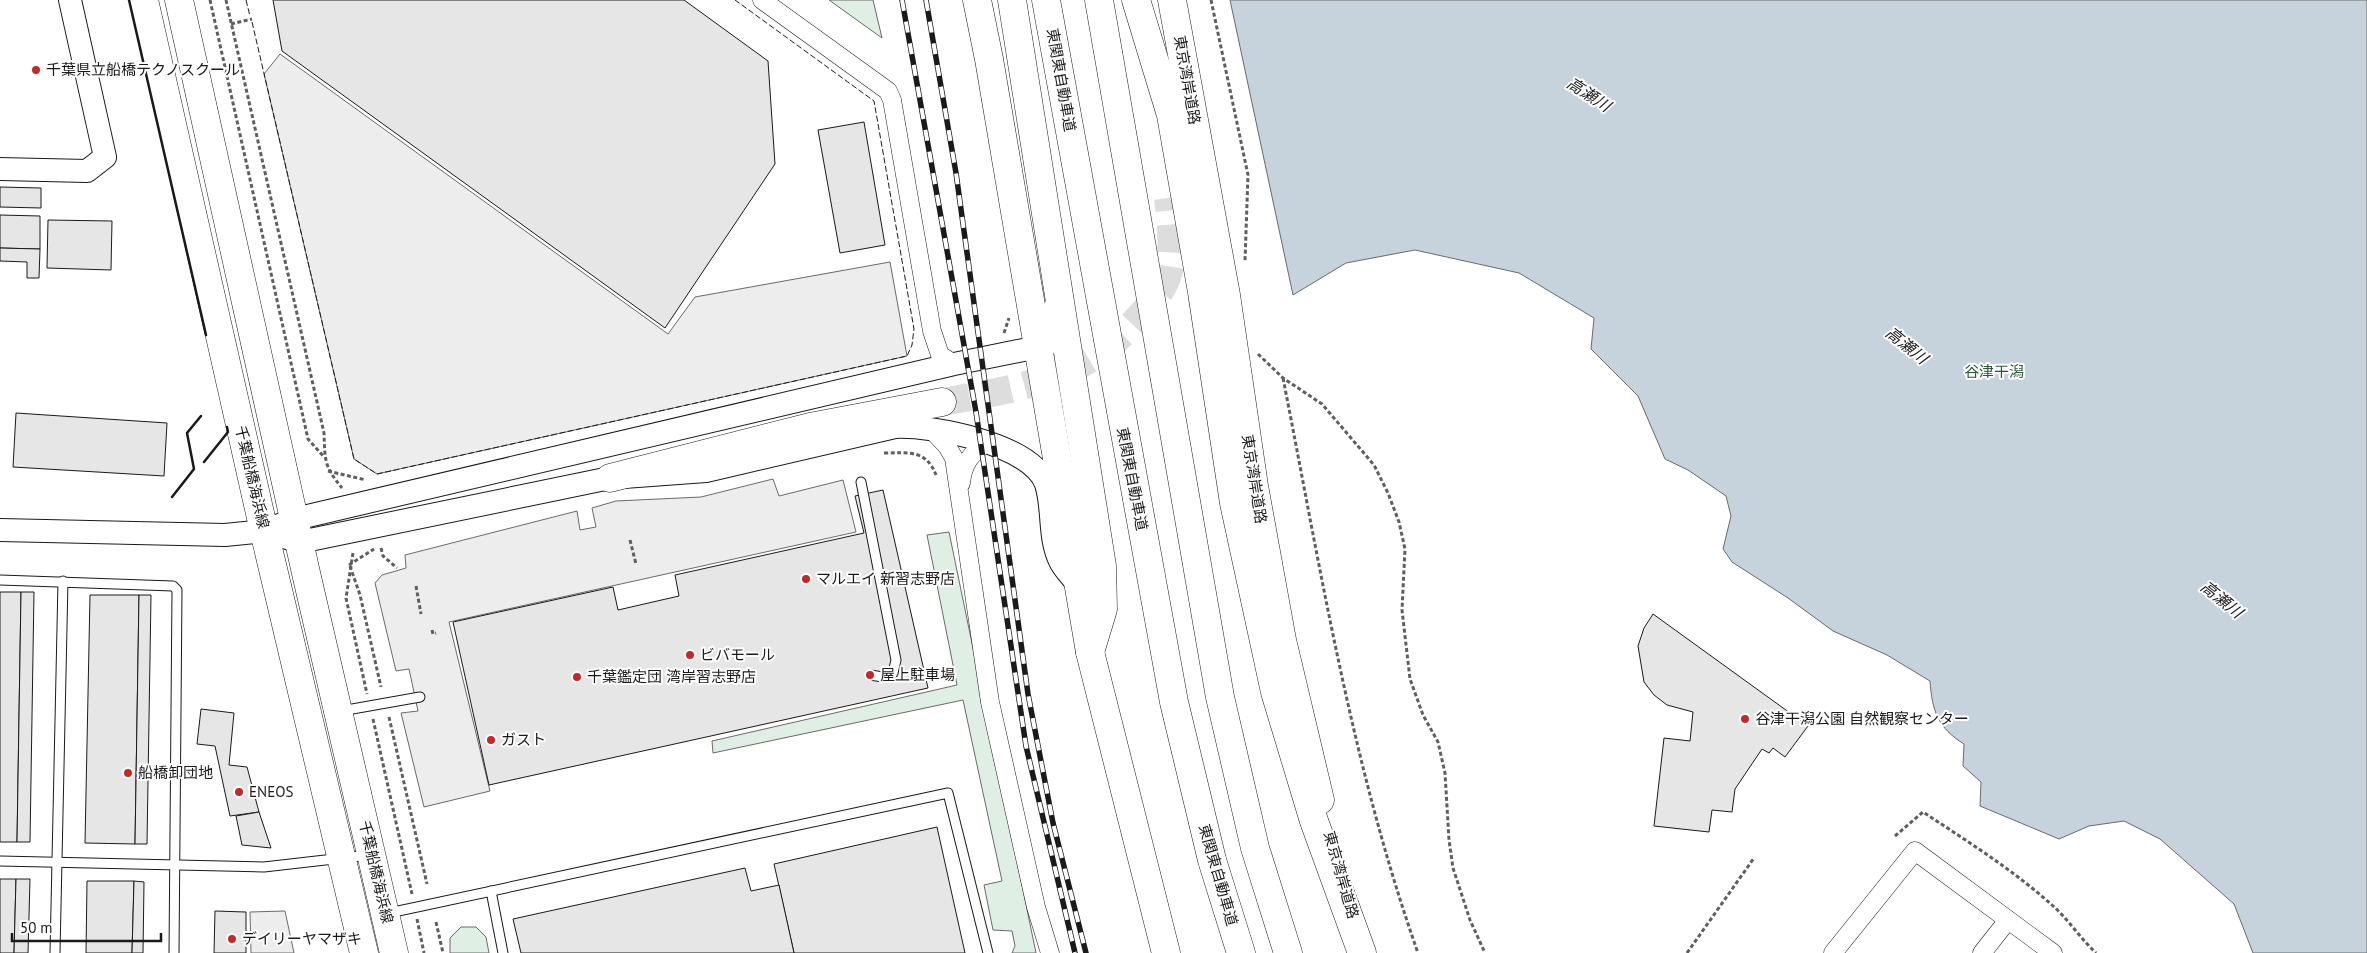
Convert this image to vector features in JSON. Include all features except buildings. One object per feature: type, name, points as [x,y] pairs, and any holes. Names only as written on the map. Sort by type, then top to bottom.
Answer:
[{"type":"main road","name":"千葉船橋海浜線","points":[[144,0],[264,531],[364,953]]},
{"type":"main road","name":"千葉船橋海浜線","points":[[179,0],[394,953]]},
{"type":"main road","points":[[977,0],[990,59],[1077,584],[1090,652],[1166,953]]},
{"type":"main road","points":[[1012,0],[1102,566],[1103,608],[1090,652]]},
{"type":"main road","name":"東関東自動車道","points":[[1046,0],[1174,702],[1212,860],[1241,953]]},
{"type":"main road","points":[[1098,0],[1220,697],[1255,848],[1288,953]]},
{"type":"main road","points":[[1134,0],[1157,117],[1168,198]]},
{"type":"main road","points":[[1134,0],[1172,115],[1234,503],[1275,692],[1314,821],[1363,953]]},
{"type":"main road","name":"東京湾岸道路","points":[[1172,0],[1226,295],[1254,486],[1282,640],[1325,819],[1363,953]]},
{"type":"main road","points":[[1038,347],[1050,340],[1057,330],[1056,280]]},
{"type":"main road","points":[[610,478],[810,427],[942,402]]},
{"type":"street","points":[[0,169],[87,172],[105,157],[70,0]]},
{"type":"street","points":[[762,0],[888,91],[892,100],[932,331],[940,355],[954,364]]},
{"type":"street","points":[[907,376],[925,363],[929,355],[932,331]]},
{"type":"street","points":[[298,530],[954,364],[1038,347]]},
{"type":"street","points":[[0,530],[225,534],[298,530],[610,478],[706,472],[911,426],[988,442],[1023,459],[1037,469],[1046,484],[1055,546],[1060,562],[1077,584]]},
{"type":"street","points":[[932,430],[947,446],[954,458],[990,702],[1036,907],[1050,953]]},
{"type":"street","points":[[961,508],[963,468],[973,452],[988,442]]},
{"type":"street","points":[[1834,953],[1915,851],[2053,953]]},
{"type":"street","points":[[1982,953],[2008,920]]},
{"type":"lane","points":[[860,482],[896,660],[893,673],[883,677],[870,675]]},
{"type":"lane","points":[[0,580],[173,586],[177,590],[174,953]]},
{"type":"lane","points":[[55,953],[63,581]]},
{"type":"lane","points":[[338,711],[420,697]]},
{"type":"lane","points":[[385,913],[948,793],[988,953]]},
{"type":"lane","points":[[0,861],[264,867],[373,854]]},
{"type":"lane","points":[[491,891],[503,953]]},
{"type":"path","points":[[210,0],[308,439],[325,457]]},
{"type":"path","points":[[226,0],[324,433],[325,457],[328,471],[342,489]]},
{"type":"path","points":[[1211,0],[1248,175],[1245,268]]},
{"type":"path","points":[[231,24],[252,19]]},
{"type":"path","points":[[1252,349],[1283,378],[1322,404],[1374,465],[1388,493],[1399,522],[1405,549],[1402,610],[1410,679],[1423,715],[1438,742],[1445,773],[1449,840],[1453,868],[1470,920],[1485,953]]},
{"type":"path","points":[[1283,378],[1349,712],[1373,810],[1394,883],[1418,953]]},
{"type":"path","points":[[630,540],[636,564]]},
{"type":"path","points":[[381,548],[383,556],[397,568]]},
{"type":"path","points":[[354,550],[349,565],[346,598],[366,691]]},
{"type":"path","points":[[349,565],[360,595],[381,687]]},
{"type":"path","points":[[416,586],[421,614]]},
{"type":"path","points":[[432,630],[433,634],[436,633]]},
{"type":"path","points":[[389,717],[427,884]]},
{"type":"path","points":[[373,721],[411,891]]},
{"type":"path","points":[[1895,836],[1923,812],[2002,865],[2054,906],[2080,939],[2096,953]]},
{"type":"path","points":[[1687,953],[1754,858]]},
{"type":"path","points":[[436,922],[443,953]]},
{"type":"path","points":[[419,929],[424,953]]},
{"type":"green space","points":[[829,0],[873,0],[882,38]]},
{"type":"green space","points":[[949,532],[1036,953],[1012,953],[1015,946],[1012,931],[993,930],[984,885],[1002,881],[963,700],[713,753],[712,741],[957,685],[927,535]]},
{"type":"green space","points":[[461,927],[476,927],[486,937],[489,953],[450,953],[450,938]]},
{"type":"shaded area","points":[[280,54],[668,334],[695,297],[890,262],[907,356],[377,474],[354,459],[264,74]]},
{"type":"shaded area","points":[[773,479],[779,496],[843,480],[856,532],[449,622],[490,791],[424,807],[401,713],[418,711],[409,669],[396,671],[375,583],[382,575],[406,568],[405,555],[577,511],[580,530],[596,527],[592,508],[616,501],[701,497]]},
{"type":"shaded area","points":[[285,911],[294,953],[251,953],[250,912]]},
{"type":"water","name":"谷津干潟","points":[[1230,0],[2367,0],[2367,953],[2253,953],[2234,904],[2160,839],[2124,821],[2089,826],[2059,839],[1980,806],[1981,782],[1963,766],[1964,744],[1948,732],[1938,718],[1932,701],[1930,681],[1887,655],[1833,631],[1788,598],[1732,562],[1723,549],[1731,516],[1726,496],[1688,470],[1665,459],[1638,396],[1591,349],[1594,318],[1519,273],[1415,250],[1346,263],[1293,295]]},
{"type":"tunnel","points":[[942,402],[999,391],[1050,378],[1074,368],[1097,354],[1119,337],[1155,298],[1163,286],[1168,273],[1171,258],[1171,224],[1168,198]]},
{"type":"railway","points":[[902,0],[976,412],[1026,746],[1075,953]]},
{"type":"railway","points":[[926,0],[956,173],[1028,694],[1053,823],[1086,953]]},
{"type":"fence","points":[[246,0],[250,16]]},
{"type":"fence","points":[[252,22],[354,459],[377,474],[907,356],[912,345],[914,329],[874,101],[735,0]]},
{"type":"wall","points":[[129,0],[206,335]]},
{"type":"wall","points":[[172,497],[194,469],[187,433],[201,416]]},
{"type":"wall","points":[[204,462],[228,432],[227,427]]},
{"type":"place","name":"千葉県立船橋テクノスクール","points":[[36,70]]},
{"type":"place","name":"マルエイ 新習志野店","points":[[806,579]]},
{"type":"place","name":"ビバモール","points":[[690,655]]},
{"type":"place","name":"屋上駐車場","points":[[870,675]]},
{"type":"place","name":"千葉鑑定団 湾岸習志野店","points":[[577,677]]},
{"type":"place","name":"谷津干潟公園 自然観察センター","points":[[1745,719]]},
{"type":"place","name":"ガスト","points":[[491,740]]},
{"type":"place","name":"船橋卸団地","points":[[128,773]]},
{"type":"place","name":"ENEOS","points":[[239,792]]},
{"type":"place","name":"デイリーヤマザキ","points":[[232,939]]},
{"type":"water label","name":"高瀬川","points":[[1589,94]]},
{"type":"water label","name":"高瀬川","points":[[1907,345]]},
{"type":"water label","name":"高瀬川","points":[[2222,599]]}]
